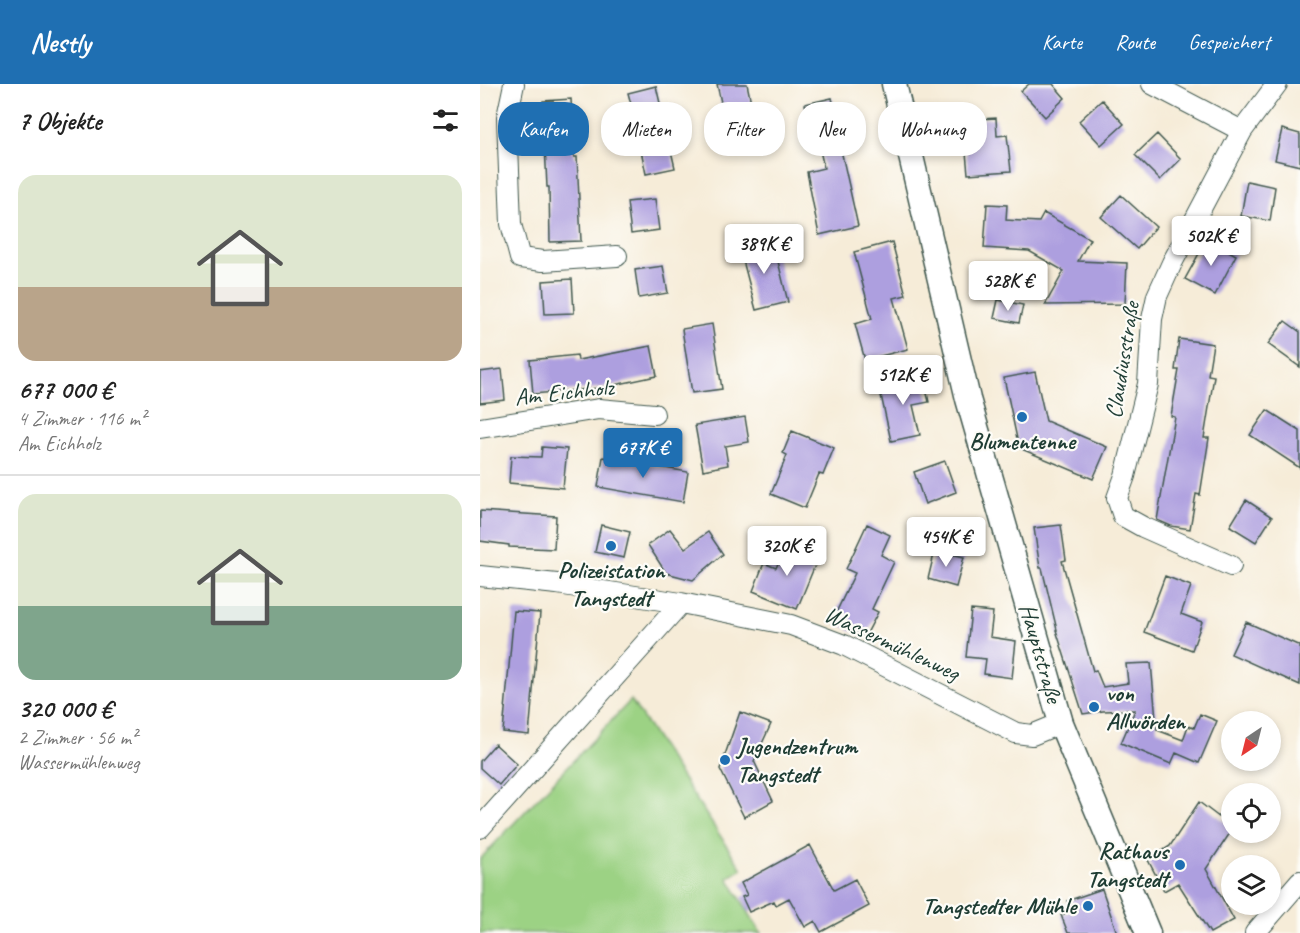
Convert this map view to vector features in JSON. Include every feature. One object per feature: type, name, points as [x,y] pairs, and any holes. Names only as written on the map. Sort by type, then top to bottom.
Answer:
[{"type":"street","points":[[514,84],[507,117],[511,224],[520,258],[543,261],[617,256]]},
{"type":"street","name":"Hauptstraße","points":[[894,84],[968,399],[1061,723],[1148,933]]},
{"type":"street","points":[[1152,84],[1242,131]]},
{"type":"street","name":"Claudiusstraße","points":[[1231,566],[1123,516],[1117,498],[1128,466],[1148,384],[1152,319],[1157,296],[1242,131],[1277,84]]},
{"type":"street","name":"Am Eichholz","points":[[480,428],[599,409],[654,414]]},
{"type":"street","name":"Wassermühlenweg","points":[[480,576],[557,584],[681,603],[791,625],[844,645],[1016,733],[1032,735],[1061,723]]},
{"type":"street","points":[[480,828],[681,603]]},
{"type":"street","points":[[1255,933],[1300,881]]},
{"type":"green space","points":[[631,700],[742,869],[728,878],[761,933],[480,933],[480,859]]},
{"type":"building","points":[[717,84],[747,84],[751,102],[721,102]]},
{"type":"building","points":[[1029,84],[1053,84],[1065,98],[1045,117],[1021,91]]},
{"type":"building","points":[[656,86],[660,102],[630,102],[628,93]]},
{"type":"building","points":[[832,98],[833,102],[814,102]]},
{"type":"building","points":[[571,99],[571,102],[543,102]]},
{"type":"building","points":[[1102,100],[1124,124],[1101,145],[1079,121]]},
{"type":"building","points":[[996,118],[997,136],[1007,135],[1011,171],[968,174],[966,156],[987,156],[987,119]]},
{"type":"building","points":[[1282,129],[1300,134],[1300,166],[1275,160]]},
{"type":"building","points":[[1157,134],[1181,159],[1160,180],[1135,155]]},
{"type":"building","points":[[546,156],[577,157],[581,241],[550,242],[549,187],[547,187]]},
{"type":"building","points":[[642,156],[672,156],[675,168],[646,174]]},
{"type":"building","points":[[821,156],[842,156],[858,226],[819,235],[807,172],[824,168]]},
{"type":"building","points":[[1247,181],[1275,187],[1270,221],[1241,216]]},
{"type":"building","points":[[1121,195],[1156,227],[1137,249],[1101,217]]},
{"type":"building","points":[[655,199],[659,230],[631,234],[627,202]]},
{"type":"building","points":[[987,204],[1007,205],[1006,220],[1039,222],[1044,213],[1090,239],[1078,261],[1127,263],[1125,304],[1045,305],[1064,271],[1029,251],[984,248]]},
{"type":"building","points":[[1207,239],[1236,255],[1215,295],[1185,279]]},
{"type":"building","points":[[773,241],[788,302],[756,310],[740,249]]},
{"type":"building","points":[[892,242],[906,295],[894,298],[908,349],[865,360],[855,324],[872,319],[854,252]]},
{"type":"building","points":[[663,266],[668,293],[639,298],[635,270]]},
{"type":"building","points":[[572,279],[574,313],[545,314],[543,281]]},
{"type":"building","points":[[998,300],[1023,305],[1019,323],[994,318]]},
{"type":"building","points":[[1285,321],[1300,332],[1300,367],[1268,344]]},
{"type":"building","points":[[712,324],[722,389],[692,393],[682,329]]},
{"type":"building","points":[[1179,339],[1213,344],[1208,375],[1214,376],[1204,438],[1209,438],[1200,495],[1196,494],[1190,529],[1171,526],[1157,520],[1175,417],[1171,416],[1179,370],[1175,370]]},
{"type":"building","points":[[651,346],[657,376],[600,388],[533,394],[530,360],[577,355],[578,360]]},
{"type":"building","points":[[502,369],[505,400],[480,403],[480,372]]},
{"type":"building","points":[[1035,372],[1046,421],[1107,447],[1093,479],[1019,448],[1004,378]]},
{"type":"building","points":[[923,376],[929,402],[913,405],[920,435],[891,441],[879,386]]},
{"type":"building","points":[[1267,410],[1300,431],[1300,468],[1250,435]]},
{"type":"building","points":[[745,417],[749,442],[725,446],[728,465],[703,470],[695,425]]},
{"type":"building","points":[[792,431],[834,448],[823,475],[819,474],[805,508],[771,494],[787,455],[783,453]]},
{"type":"building","points":[[542,447],[567,449],[563,488],[509,483],[511,456],[541,457]]},
{"type":"building","points":[[603,457],[688,472],[683,502],[598,487]]},
{"type":"building","points":[[945,461],[956,492],[925,504],[914,472]]},
{"type":"building","points":[[1246,500],[1272,517],[1256,542],[1230,526]]},
{"type":"building","points":[[480,511],[556,516],[554,549],[509,547],[509,545],[480,541]]},
{"type":"building","points":[[867,524],[890,535],[881,555],[894,562],[872,609],[878,612],[865,637],[832,621],[855,573],[846,569]]},
{"type":"building","points":[[601,525],[630,532],[624,558],[595,552]]},
{"type":"building","points":[[1061,525],[1066,560],[1062,561],[1093,671],[1096,670],[1103,687],[1128,683],[1126,664],[1151,663],[1157,730],[1183,740],[1188,726],[1194,728],[1200,714],[1217,721],[1199,763],[1176,753],[1171,764],[1121,743],[1135,710],[1083,714],[1056,630],[1042,568],[1040,568],[1034,528]]},
{"type":"building","points":[[670,529],[685,548],[708,532],[723,554],[693,580],[666,573],[648,545]]},
{"type":"building","points":[[786,545],[818,558],[797,609],[753,591],[764,563],[776,568]]},
{"type":"building","points":[[935,550],[964,557],[956,587],[928,579]]},
{"type":"building","points":[[1165,576],[1191,586],[1181,614],[1202,622],[1192,650],[1144,632]]},
{"type":"building","points":[[971,610],[993,612],[990,637],[1016,641],[1012,678],[984,674],[986,659],[966,657]]},
{"type":"building","points":[[514,611],[540,613],[529,735],[503,732]]},
{"type":"building","points":[[1246,622],[1300,646],[1300,685],[1231,654]]},
{"type":"building","points":[[740,712],[771,724],[754,761],[773,801],[744,817],[720,769]]},
{"type":"building","points":[[495,744],[517,764],[499,785],[480,768],[480,761]]},
{"type":"building","name":"Rathaus Tangstedt","points":[[1199,802],[1221,819],[1221,843],[1223,843],[1206,869],[1221,896],[1221,915],[1231,915],[1234,920],[1210,933],[1178,883],[1164,891],[1148,860],[1170,846]]},
{"type":"building","points":[[810,845],[834,890],[855,879],[869,906],[821,932],[815,921],[805,927],[789,898],[776,905],[774,901],[749,912],[742,897],[747,895],[741,883]]},
{"type":"building","name":"Tangstedter Mühle","points":[[1102,889],[1117,933],[1068,933],[1061,915],[1071,911],[1067,901]]},
{"type":"place","name":"Blumentenne","points":[[1022,417]]},
{"type":"place","name":"Polizeistation Tangstedt","points":[[611,546]]},
{"type":"place","name":"von Allwörden","points":[[1094,707]]},
{"type":"place","name":"Jugendzentrum Tangstedt","points":[[725,760]]},
{"type":"place","name":"Rathaus Tangstedt","points":[[1180,865]]},
{"type":"place","name":"Tangstedter Mühle","points":[[1088,906]]}]
